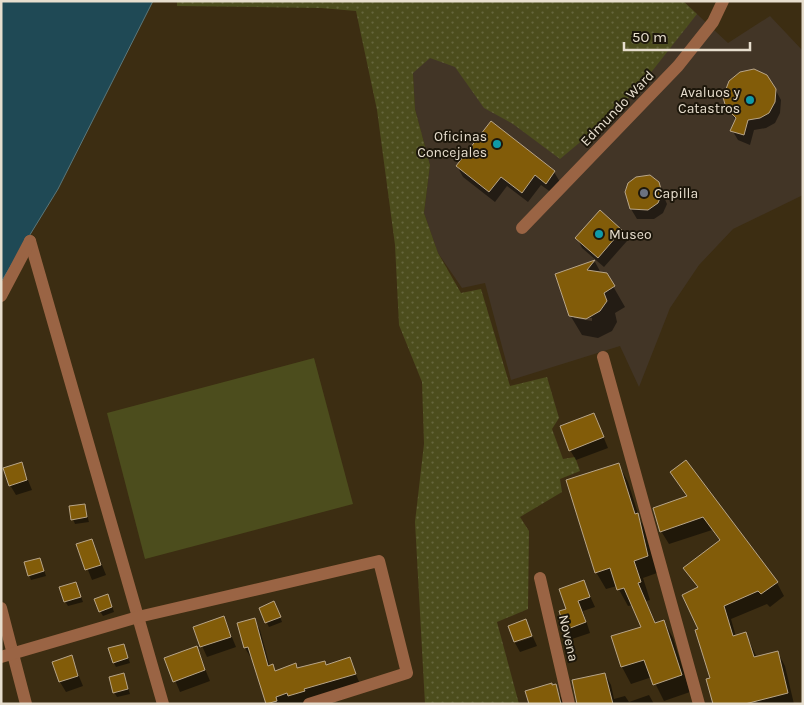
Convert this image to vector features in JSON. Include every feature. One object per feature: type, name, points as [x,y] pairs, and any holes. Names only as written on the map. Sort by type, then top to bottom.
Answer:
[{"type":"street","name":"Edmundo Ward","points":[[522,228],[678,66],[713,22],[723,1]]},
{"type":"street","points":[[1,296],[30,242],[163,704]]},
{"type":"street","points":[[603,357],[698,704]]},
{"type":"street","points":[[7,656],[138,617],[379,561],[407,673],[344,698],[309,704]]},
{"type":"street","name":"Novena","points":[[540,578],[568,704]]},
{"type":"street","points":[[1,608],[7,656],[26,704]]},
{"type":"shaded area","points":[[177,1],[683,1],[697,14],[649,75],[615,113],[560,159],[513,124],[484,108],[455,67],[430,58],[413,73],[415,109],[430,165],[424,213],[438,253],[461,293],[481,289],[510,386],[547,377],[559,418],[552,429],[563,459],[575,457],[580,471],[560,479],[562,492],[520,517],[529,531],[528,609],[497,622],[519,704],[425,704],[415,522],[424,444],[422,382],[399,325],[395,245],[377,110],[356,11],[321,8],[177,6]]},
{"type":"shaded area","points":[[683,1],[728,43],[770,16],[803,51],[803,195],[733,229],[699,265],[670,308],[639,387],[620,346],[511,380],[485,283],[462,288],[438,253],[424,213],[430,165],[415,109],[413,73],[431,41]]},
{"type":"shaded area","points":[[314,358],[353,504],[145,559],[107,413]]},
{"type":"water","points":[[1,1],[153,1],[58,189],[1,282]]},
{"type":"building","name":"Avaluos y Catastros","points":[[754,69],[767,75],[776,89],[775,102],[769,113],[760,118],[748,120],[744,135],[730,131],[736,118],[726,108],[723,97],[729,81],[740,72]]},
{"type":"building","name":"Oficinas Concejales","points":[[491,121],[555,171],[546,184],[535,175],[522,193],[501,177],[489,192],[456,166]]},
{"type":"building","name":"Capilla","points":[[650,175],[659,182],[662,193],[658,203],[648,210],[630,209],[625,192],[628,183],[636,177]]},
{"type":"building","name":"Museo","points":[[600,210],[622,230],[598,258],[575,238]]},
{"type":"building","points":[[595,260],[587,270],[607,273],[615,286],[604,293],[607,301],[600,311],[586,319],[569,316],[555,274]]},
{"type":"building","points":[[594,413],[604,437],[569,451],[560,426]]},
{"type":"building","points":[[686,460],[778,582],[761,594],[758,591],[724,606],[733,636],[746,632],[754,657],[778,651],[788,693],[745,704],[713,704],[706,679],[710,678],[695,630],[698,629],[682,595],[698,587],[683,568],[720,540],[703,517],[660,532],[653,508],[687,496],[670,472]]},
{"type":"building","points":[[22,462],[27,480],[9,486],[3,468]]},
{"type":"building","points":[[619,463],[635,514],[638,513],[648,556],[634,561],[641,582],[638,583],[655,623],[664,620],[682,675],[653,685],[644,660],[621,667],[611,636],[641,627],[624,588],[617,590],[610,568],[595,573],[566,480]]},
{"type":"building","points":[[85,504],[87,517],[71,520],[69,506]]},
{"type":"building","points":[[92,539],[101,565],[85,570],[76,544]]},
{"type":"building","points":[[40,558],[44,571],[28,576],[24,562]]},
{"type":"building","points":[[584,580],[590,597],[578,601],[586,622],[565,630],[559,611],[566,609],[559,589]]},
{"type":"building","points":[[76,582],[81,597],[64,602],[59,587]]},
{"type":"building","points":[[108,594],[112,607],[99,612],[94,599]]},
{"type":"building","points":[[274,601],[281,617],[265,623],[259,608]]},
{"type":"building","points":[[224,616],[231,637],[200,647],[193,627]]},
{"type":"building","points":[[255,618],[268,666],[273,664],[275,671],[296,663],[297,668],[325,661],[326,665],[350,657],[356,674],[304,689],[305,691],[288,696],[287,693],[276,697],[277,701],[266,704],[248,647],[244,648],[237,623]]},
{"type":"building","points":[[526,619],[532,636],[514,642],[508,626]]},
{"type":"building","points":[[124,644],[128,658],[113,663],[108,648]]},
{"type":"building","points":[[197,646],[205,670],[173,682],[164,658]]},
{"type":"building","points":[[72,655],[78,676],[59,682],[52,662]]},
{"type":"building","points":[[124,673],[128,689],[113,693],[109,677]]},
{"type":"building","points":[[605,673],[613,704],[577,704],[572,680]]},
{"type":"building","points":[[552,683],[552,685],[556,684],[561,704],[529,704],[525,691]]},
{"type":"place","name":"Avaluos y Catastros","points":[[750,100]]},
{"type":"place","name":"Oficinas Concejales","points":[[497,144]]},
{"type":"place","name":"Capilla","points":[[644,193]]},
{"type":"place","name":"Museo","points":[[599,234]]}]
